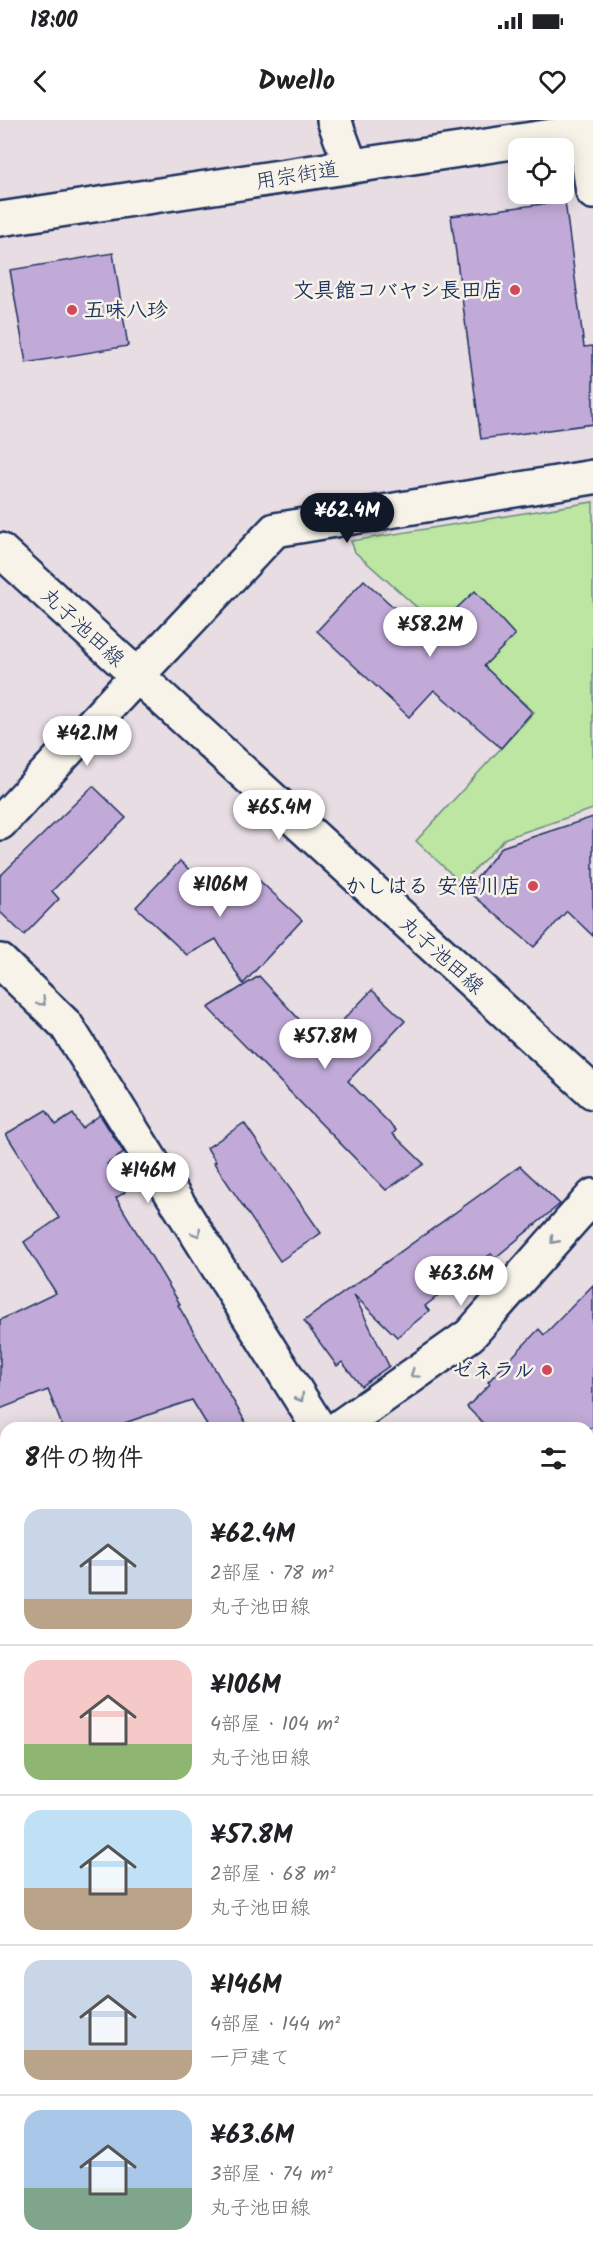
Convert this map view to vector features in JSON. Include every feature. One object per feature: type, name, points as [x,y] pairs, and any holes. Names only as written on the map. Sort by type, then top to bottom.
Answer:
[{"type":"street","points":[[334,120],[351,166]]},
{"type":"street","points":[[588,131],[593,192]]},
{"type":"street","name":"用宗街道","points":[[0,219],[588,131]]},
{"type":"street","points":[[0,823],[275,530],[593,477]]},
{"type":"street","name":"丸子池田線","points":[[0,550],[593,1092]]},
{"type":"street","points":[[0,961],[66,1025],[315,1422]]},
{"type":"street","points":[[347,1422],[470,1335],[593,1196]]},
{"type":"green space","points":[[593,502],[593,809],[506,838],[461,883],[416,841],[534,712],[355,552],[351,541]]},
{"type":"building","points":[[542,204],[565,204],[584,347],[593,346],[593,424],[481,439],[451,216]]},
{"type":"building","points":[[113,253],[128,346],[26,363],[10,270]]},
{"type":"building","points":[[364,580],[426,637],[475,591],[515,635],[484,666],[532,712],[501,748],[434,690],[409,717],[317,631]]},
{"type":"building","points":[[93,786],[126,818],[52,891],[59,899],[24,935],[0,912],[0,876]]},
{"type":"building","points":[[593,817],[593,936],[567,911],[534,947],[467,890],[502,847]]},
{"type":"building","points":[[180,861],[222,901],[249,871],[302,920],[243,984],[216,939],[187,955],[136,907]]},
{"type":"building","points":[[259,976],[321,1043],[372,990],[405,1021],[348,1081],[396,1130],[393,1134],[424,1164],[386,1190],[208,1008]]},
{"type":"building","points":[[46,1110],[56,1125],[73,1114],[82,1128],[100,1115],[124,1153],[107,1164],[125,1192],[116,1198],[180,1304],[178,1305],[246,1422],[205,1422],[192,1400],[128,1422],[61,1422],[48,1390],[0,1409],[0,1320],[56,1293],[24,1242],[59,1218],[6,1134]]},
{"type":"building","points":[[244,1123],[321,1233],[280,1261],[214,1163],[216,1162],[207,1148]]},
{"type":"building","points":[[520,1166],[560,1204],[495,1258],[491,1254],[425,1306],[429,1311],[397,1337],[354,1295],[389,1366],[361,1386],[342,1362],[337,1366],[304,1321]]},
{"type":"building","points":[[593,1285],[593,1422],[482,1422],[467,1407],[539,1329],[544,1335]]},
{"type":"place","name":"文具館コバヤシ長田店","points":[[515,290]]},
{"type":"place","name":"五味八珍","points":[[72,310]]},
{"type":"place","name":"かしはる 安倍川店","points":[[533,886]]},
{"type":"place","name":"ゼネラル","points":[[547,1370]]}]
